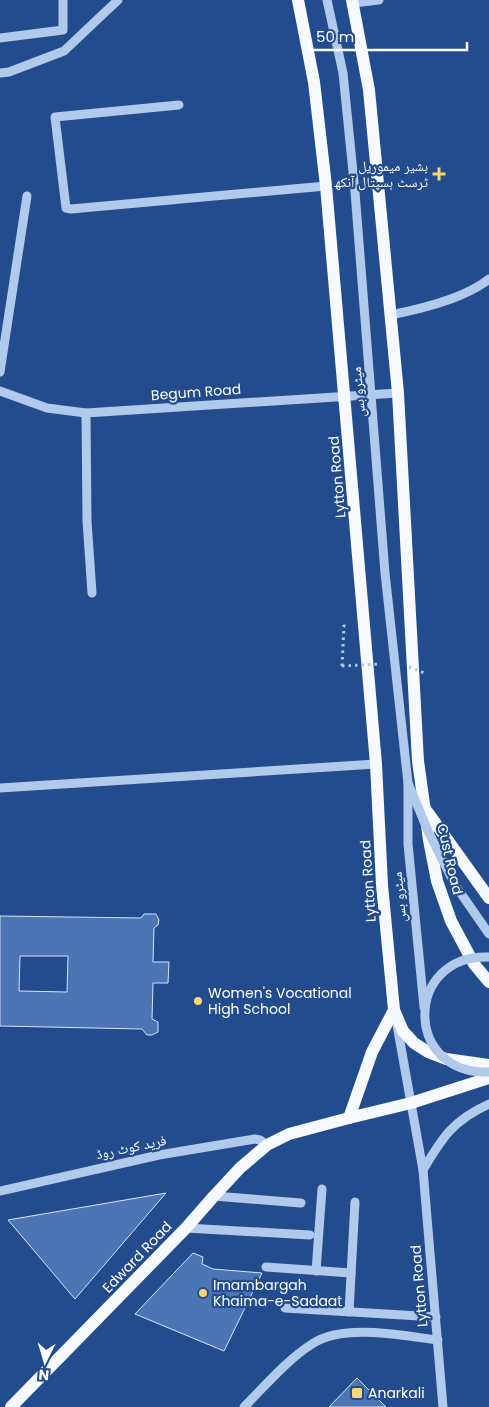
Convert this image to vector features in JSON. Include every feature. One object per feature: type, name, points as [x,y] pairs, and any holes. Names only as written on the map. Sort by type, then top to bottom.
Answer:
[{"type":"main road","name":"Lytton Road","points":[[298,0],[314,82],[326,186],[376,764],[382,885],[394,1010]]},
{"type":"main road","points":[[353,1],[369,90],[398,393]]},
{"type":"main road","name":"Cust Road","points":[[398,393],[418,761],[424,808],[437,881],[451,921],[474,964],[489,982]]},
{"type":"main road","points":[[424,808],[489,898]]},
{"type":"main road","points":[[394,1010],[403,1032],[414,1043],[428,1052],[446,1059],[489,1065]]},
{"type":"main road","points":[[349,1118],[372,1052],[394,1010]]},
{"type":"main road","name":"Edward Road","points":[[16,1406],[186,1228],[240,1168],[267,1145],[289,1134],[411,1103],[489,1078]]},
{"type":"street","points":[[0,38],[63,30],[64,0]]},
{"type":"street","points":[[0,73],[8,72],[64,51],[118,0]]},
{"type":"street","name":"میٹرو بس","points":[[327,0],[343,73],[351,152],[385,573],[408,783],[408,844],[425,1025],[431,1043],[442,1057],[457,1067],[475,1073],[489,1072]]},
{"type":"street","points":[[353,1],[379,0]]},
{"type":"street","points":[[179,106],[55,117],[66,208],[326,186]]},
{"type":"street","points":[[0,372],[27,196]]},
{"type":"street","points":[[390,315],[424,308],[480,286],[489,279]]},
{"type":"street","name":"Begum Road","points":[[0,391],[47,408],[86,414],[398,393]]},
{"type":"street","points":[[86,414],[87,521],[92,593]]},
{"type":"street","points":[[0,788],[376,764]]},
{"type":"street","name":"میٹرو بس","points":[[408,783],[428,831],[455,885],[489,934]]},
{"type":"street","name":"میٹرو بس","points":[[424,1007],[430,989],[441,973],[457,962],[475,957],[489,957]]},
{"type":"street","name":"Lytton Road","points":[[394,1010],[423,1170],[443,1407]]},
{"type":"street","points":[[423,1170],[443,1138],[456,1124],[475,1110],[489,1104]]},
{"type":"street","name":"فرید کوٹ روڈ","points":[[0,1191],[159,1155],[255,1139],[267,1145]]},
{"type":"street","points":[[316,1271],[322,1189]]},
{"type":"street","points":[[214,1196],[301,1203]]},
{"type":"street","points":[[349,1312],[355,1202]]},
{"type":"street","points":[[186,1228],[310,1235]]},
{"type":"street","points":[[266,1267],[351,1273]]},
{"type":"street","points":[[285,1308],[436,1317]]},
{"type":"street","points":[[244,1407],[280,1370],[313,1343],[324,1338],[339,1334],[358,1333],[389,1334],[438,1340]]},
{"type":"path","points":[[342,666],[344,626]]},
{"type":"building","points":[[144,914],[156,914],[159,920],[158,925],[154,928],[153,962],[169,962],[168,983],[153,983],[152,1019],[158,1022],[158,1032],[147,1035],[142,1029],[0,1026],[0,916],[141,918]],"holes":[[[20,956],[68,956],[67,992],[19,991]]]},
{"type":"building","points":[[166,1193],[75,1299],[8,1220]]},
{"type":"building","name":"Imambargah Khaima-e-Sadaat","points":[[193,1253],[203,1257],[202,1264],[213,1269],[262,1273],[224,1351],[135,1314]]},
{"type":"building","name":"Anarkali","points":[[357,1378],[386,1407],[329,1407]]},
{"type":"place","name":"بشیر میموریل ٹرسٹ ہسپتال آنکھ","points":[[439,174]]},
{"type":"place","name":"Women's Vocational High School","points":[[198,1001]]},
{"type":"place","name":"Imambargah Khaima-e-Sadaat","points":[[203,1293]]},
{"type":"place","name":"Anarkali","points":[[357,1393]]}]
